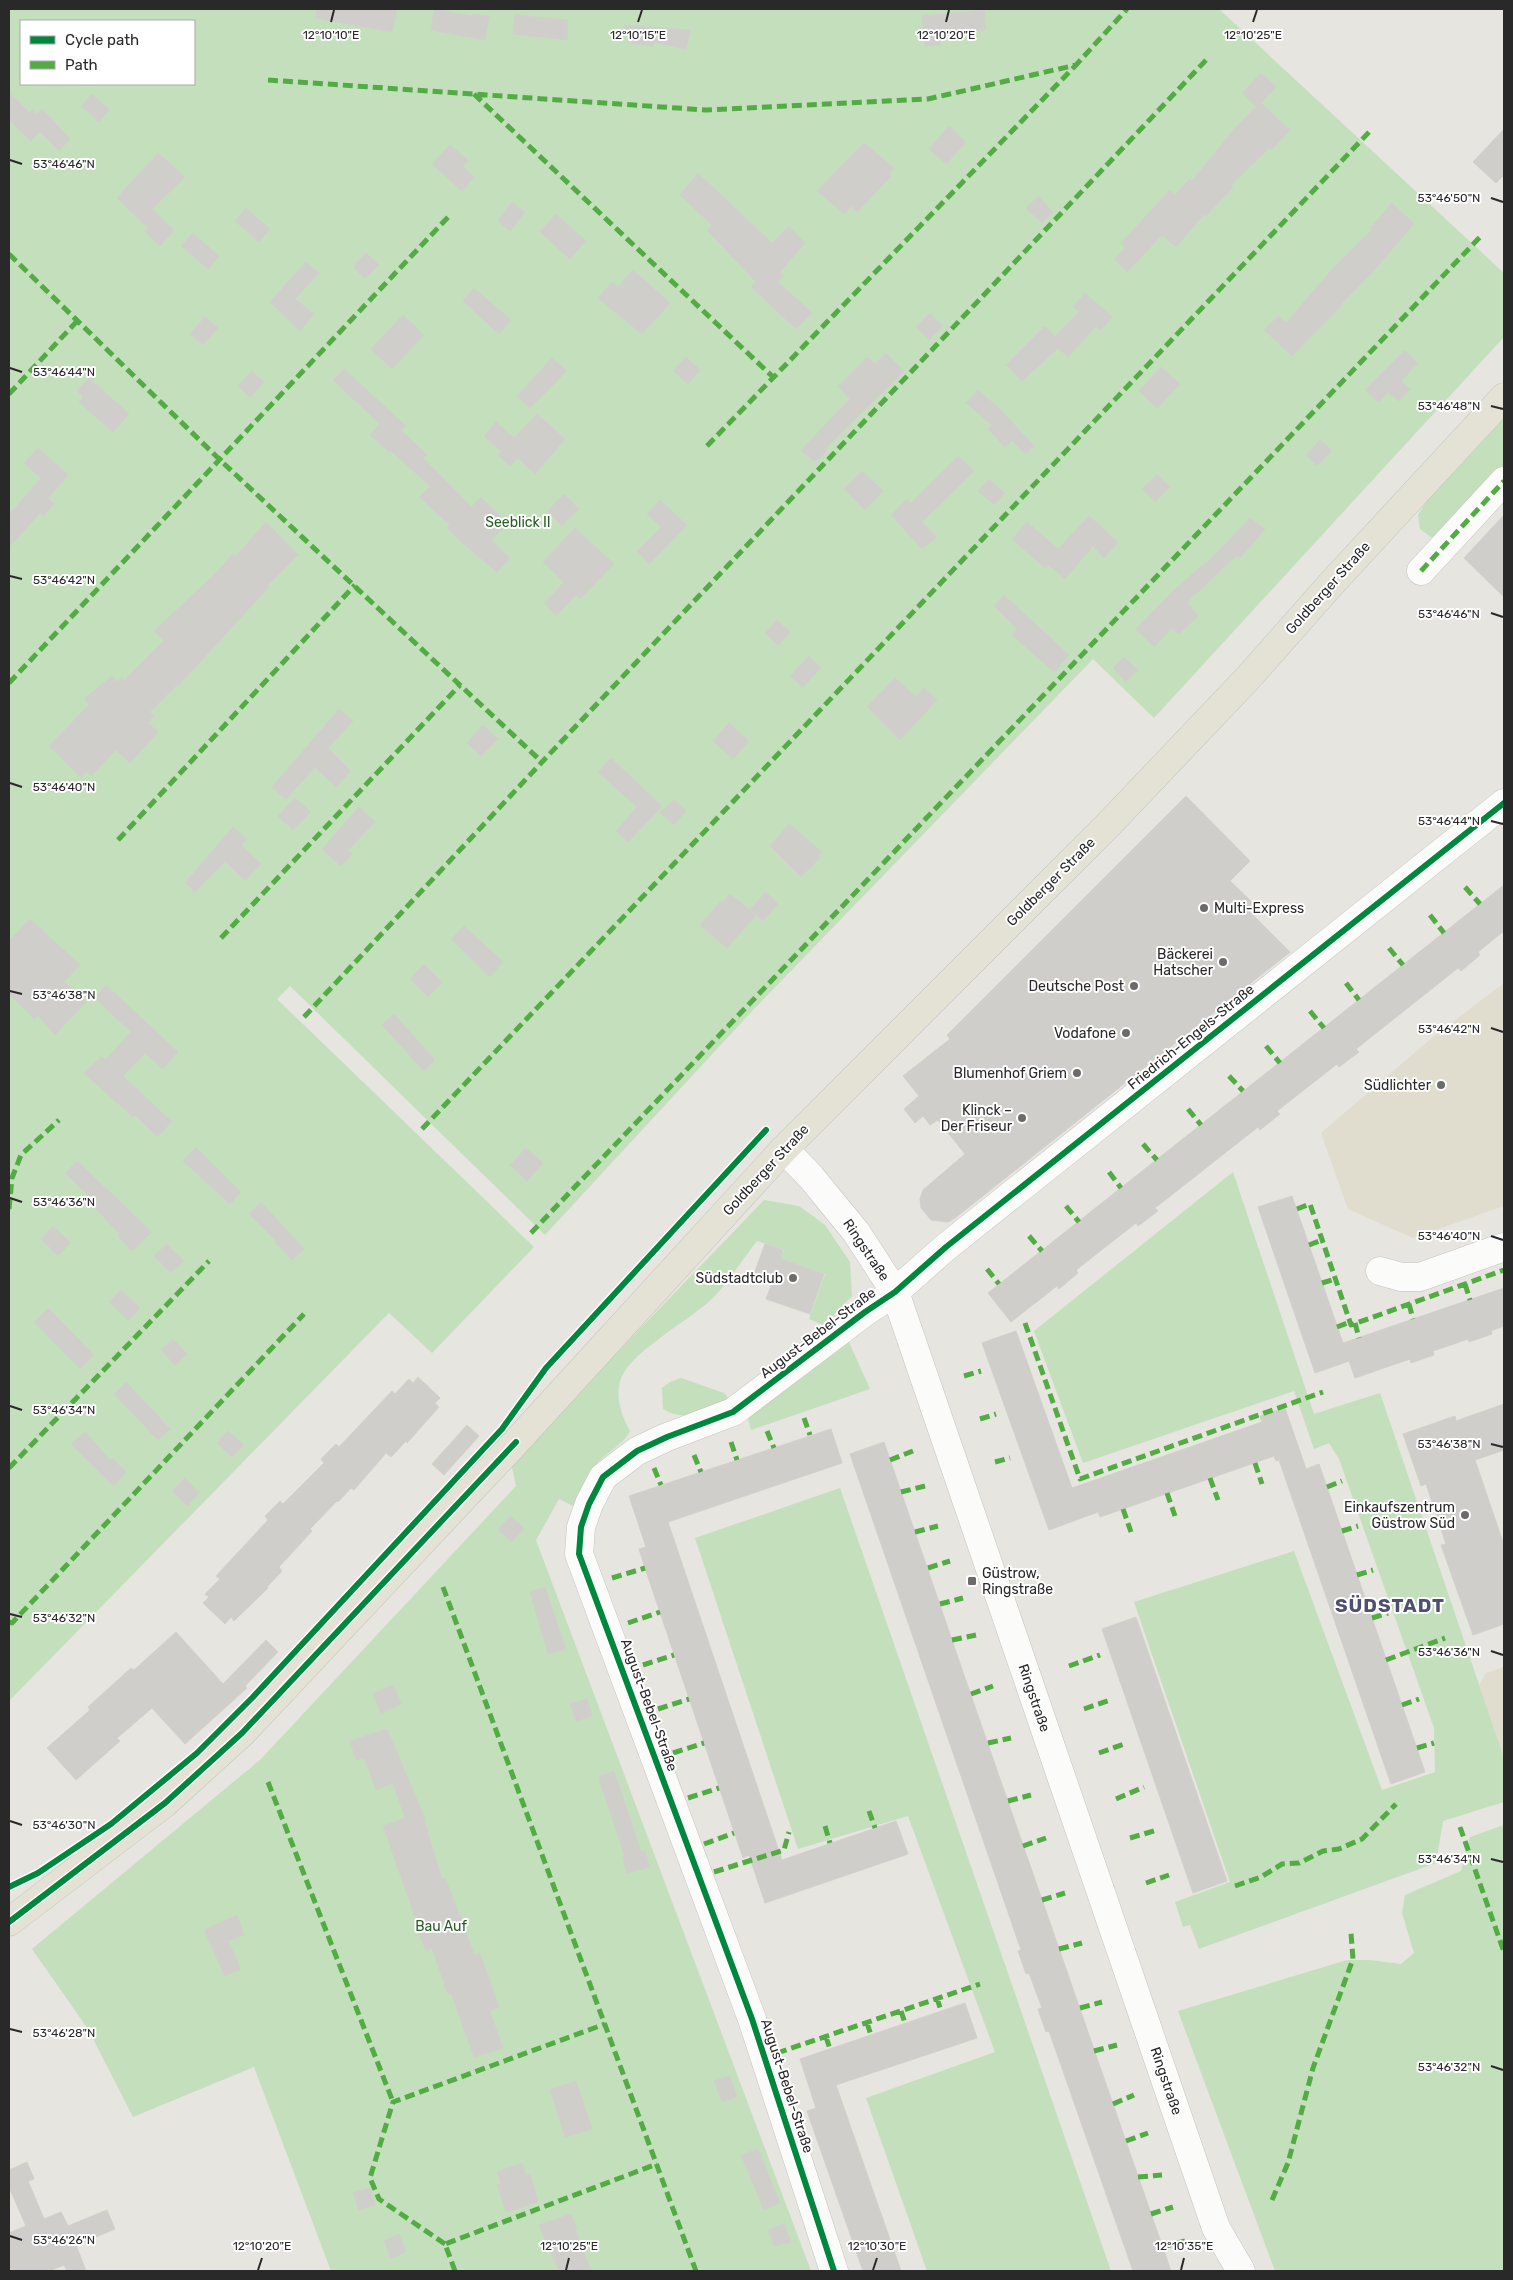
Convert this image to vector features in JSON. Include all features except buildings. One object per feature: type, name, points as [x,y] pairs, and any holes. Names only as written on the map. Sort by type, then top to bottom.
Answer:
[{"type":"main road","name":"Goldberger Straße","points":[[9,1922],[166,1803],[242,1733],[516,1442],[784,1149],[1109,824],[1247,679],[1332,582],[1504,397]]},
{"type":"street","points":[[1420,571],[1504,481]]},
{"type":"street","name":"Friedrich-Engels-Straße","points":[[894,1292],[946,1247],[1504,803]]},
{"type":"street","name":"Ringstraße","points":[[784,1149],[811,1177],[856,1232],[894,1292],[1216,2228],[1241,2271]]},
{"type":"street","points":[[1380,1271],[1400,1277],[1420,1277],[1504,1248]]},
{"type":"street","name":"August-Bebel-Straße","points":[[834,2271],[752,2019],[579,1554],[581,1527],[589,1504],[603,1477],[637,1451],[666,1437],[733,1412],[894,1292]]},
{"type":"shaded area","name":"Südlichter","points":[[1504,983],[1504,1206],[1413,1238],[1348,1209],[1321,1133],[1433,1037]]},
{"type":"shaded area","points":[[1504,1667],[1504,1758],[1479,1685],[1486,1673]]},
{"type":"green space","name":"Seeblick II","points":[[9,9],[1219,9],[1504,273],[1504,337],[1154,718],[1093,659],[753,1010],[545,1235],[290,986],[277,999],[534,1247],[432,1353],[389,1313],[9,1701]]},
{"type":"green space","points":[[1504,418],[1504,467],[1441,535],[1431,537],[1420,529],[1418,515],[1427,500]]},
{"type":"green space","points":[[1233,1172],[1314,1414],[1380,1393],[1504,1758],[1504,1802],[1443,1821],[1436,1863],[1199,1949],[1190,1925],[1183,1927],[1175,1902],[1230,1882],[1134,1602],[1294,1551],[1382,1790],[1435,1772],[1434,1728],[1339,1459],[1329,1443],[1314,1449],[1294,1391],[1083,1463],[1034,1331]]},
{"type":"green space","name":"Bau Auf","points":[[764,1200],[799,1206],[825,1225],[850,1262],[852,1296],[824,1325],[809,1319],[825,1274],[781,1259],[784,1250],[757,1241],[715,1296],[651,1345],[629,1366],[622,1376],[619,1397],[621,1411],[630,1431],[623,1441],[595,1465],[585,1484],[577,1508],[559,1499],[536,1540],[811,2271],[331,2271],[254,2067],[133,2117],[88,2029],[32,1949],[261,1759],[516,1486],[511,1463]]},
{"type":"green space","points":[[848,1340],[870,1389],[751,1430],[748,1418]]},
{"type":"green space","points":[[681,1378],[724,1393],[729,1399],[688,1415],[671,1413],[663,1409],[662,1388],[670,1382]]},
{"type":"green space","points":[[840,1488],[1111,2271],[927,2271],[866,2098],[995,2052],[908,1816],[798,1849],[695,1538]]},
{"type":"green space","points":[[1504,1825],[1504,2271],[1275,2271],[1178,2011],[1347,1960],[1370,1960],[1401,1964],[1414,1953],[1402,1913],[1405,1895],[1461,1871],[1470,1837]]},
{"type":"marked path","points":[[268,80],[706,110],[928,99],[1076,65],[1127,9]]},
{"type":"marked path","points":[[304,1017],[542,762],[1208,58]]},
{"type":"marked path","points":[[707,446],[1076,65]]},
{"type":"marked path","points":[[474,94],[773,377]]},
{"type":"marked path","points":[[422,1129],[1371,130]]},
{"type":"marked path","points":[[9,683],[451,214]]},
{"type":"marked path","points":[[531,1233],[1481,236]]},
{"type":"marked path","points":[[9,254],[219,459],[542,762]]},
{"type":"marked path","points":[[9,394],[78,320]]},
{"type":"marked path","points":[[1421,571],[1504,481]]},
{"type":"marked path","points":[[118,840],[355,585]]},
{"type":"marked path","points":[[221,938],[460,685]]},
{"type":"marked path","points":[[1465,887],[1480,904]]},
{"type":"marked path","points":[[1430,915],[1444,933]]},
{"type":"marked path","points":[[1389,948],[1403,965]]},
{"type":"marked path","points":[[1346,983],[1359,1000]]},
{"type":"marked path","points":[[1310,1011],[1324,1028]]},
{"type":"marked path","points":[[1266,1046],[1280,1063]]},
{"type":"marked path","points":[[1229,1076],[1243,1091]]},
{"type":"marked path","points":[[1188,1109],[1201,1125]]},
{"type":"marked path","points":[[9,1209],[12,1178],[21,1155],[59,1120]]},
{"type":"marked path","points":[[1143,1144],[1157,1160]]},
{"type":"marked path","points":[[1109,1172],[1121,1188]]},
{"type":"marked path","points":[[1297,1209],[1310,1204],[1351,1325],[1504,1270]]},
{"type":"marked path","points":[[1066,1206],[1079,1222]]},
{"type":"marked path","points":[[1029,1236],[1042,1251]]},
{"type":"marked path","points":[[1309,1245],[1322,1240]]},
{"type":"marked path","points":[[9,1468],[209,1261]]},
{"type":"marked path","points":[[987,1269],[999,1284]]},
{"type":"marked path","points":[[1322,1283],[1335,1279]]},
{"type":"marked path","points":[[1465,1284],[1470,1300]]},
{"type":"marked path","points":[[1409,1304],[1413,1319]]},
{"type":"marked path","points":[[9,1622],[12,1623],[304,1314]]},
{"type":"marked path","points":[[1337,1327],[1350,1322]]},
{"type":"marked path","points":[[1025,1323],[1080,1479],[1323,1392]]},
{"type":"marked path","points":[[1355,1323],[1359,1338]]},
{"type":"marked path","points":[[964,1376],[981,1371]]},
{"type":"marked path","points":[[980,1419],[996,1414]]},
{"type":"marked path","points":[[804,1418],[810,1435]]},
{"type":"marked path","points":[[767,1431],[774,1448]]},
{"type":"marked path","points":[[731,1442],[737,1460]]},
{"type":"marked path","points":[[890,1460],[913,1451]]},
{"type":"marked path","points":[[694,1455],[701,1472]]},
{"type":"marked path","points":[[995,1462],[1010,1458]]},
{"type":"marked path","points":[[1255,1463],[1262,1484]]},
{"type":"marked path","points":[[654,1468],[661,1485]]},
{"type":"marked path","points":[[1210,1478],[1218,1500]]},
{"type":"marked path","points":[[1327,1487],[1342,1481]]},
{"type":"marked path","points":[[901,1492],[925,1486]]},
{"type":"marked path","points":[[1167,1493],[1175,1516]]},
{"type":"marked path","points":[[1123,1509],[1131,1532]]},
{"type":"marked path","points":[[915,1532],[938,1526]]},
{"type":"marked path","points":[[1342,1531],[1358,1526]]},
{"type":"marked path","points":[[928,1568],[950,1561]]},
{"type":"marked path","points":[[612,1578],[645,1568]]},
{"type":"marked path","points":[[1357,1575],[1373,1570]]},
{"type":"marked path","points":[[443,1587],[696,2271]]},
{"type":"marked path","points":[[940,1604],[963,1598]]},
{"type":"marked path","points":[[628,1623],[660,1612]]},
{"type":"marked path","points":[[1372,1618],[1388,1613]]},
{"type":"marked path","points":[[952,1640],[976,1635]]},
{"type":"marked path","points":[[1386,1660],[1445,1638]]},
{"type":"marked path","points":[[643,1665],[674,1655]]},
{"type":"marked path","points":[[1069,1666],[1100,1655]]},
{"type":"marked path","points":[[971,1694],[993,1686]]},
{"type":"marked path","points":[[658,1709],[689,1699]]},
{"type":"marked path","points":[[1402,1705],[1419,1699]]},
{"type":"marked path","points":[[1084,1709],[1110,1700]]},
{"type":"marked path","points":[[988,1743],[1011,1738]]},
{"type":"marked path","points":[[673,1753],[704,1743]]},
{"type":"marked path","points":[[1099,1753],[1127,1743]]},
{"type":"marked path","points":[[1417,1748],[1434,1743]]},
{"type":"marked path","points":[[268,1782],[393,2102]]},
{"type":"marked path","points":[[1116,1799],[1144,1787]]},
{"type":"marked path","points":[[688,1798],[719,1788]]},
{"type":"marked path","points":[[1008,1801],[1031,1795]]},
{"type":"marked path","points":[[1235,1886],[1261,1877],[1282,1864],[1299,1863],[1323,1851],[1339,1849],[1362,1839],[1396,1804]]},
{"type":"marked path","points":[[869,1811],[875,1828]]},
{"type":"marked path","points":[[825,1826],[830,1843]]},
{"type":"marked path","points":[[1460,1827],[1504,1952]]},
{"type":"marked path","points":[[1130,1838],[1157,1830]]},
{"type":"marked path","points":[[714,1872],[784,1850],[789,1832]]},
{"type":"marked path","points":[[704,1844],[734,1833]]},
{"type":"marked path","points":[[1023,1846],[1046,1838]]},
{"type":"marked path","points":[[1146,1883],[1169,1875]]},
{"type":"marked path","points":[[1042,1900],[1065,1893]]},
{"type":"marked path","points":[[1272,2200],[1288,2163],[1313,2068],[1353,1959],[1351,1933]]},
{"type":"marked path","points":[[1059,1949],[1082,1943]]},
{"type":"marked path","points":[[777,2053],[980,1984]]},
{"type":"marked path","points":[[937,1998],[941,2011]]},
{"type":"marked path","points":[[1080,2008],[1102,2002]]},
{"type":"marked path","points":[[901,2011],[905,2023]]},
{"type":"marked path","points":[[867,2023],[871,2035]]},
{"type":"marked path","points":[[445,2244],[379,2199],[370,2178],[393,2102],[605,2024]]},
{"type":"marked path","points":[[826,2037],[830,2049]]},
{"type":"marked path","points":[[1094,2051],[1117,2045]]},
{"type":"marked path","points":[[1113,2104],[1134,2095]]},
{"type":"marked path","points":[[1126,2141],[1148,2133]]},
{"type":"marked path","points":[[455,2271],[445,2244],[657,2164]]},
{"type":"marked path","points":[[1138,2177],[1162,2175]]},
{"type":"marked path","points":[[1151,2214],[1173,2207]]},
{"type":"marked path","points":[[1162,2247],[1185,2241]]},
{"type":"cycle path","points":[[834,2271],[752,2019],[579,1554],[581,1527],[589,1504],[603,1477],[637,1451],[667,1437],[733,1412],[865,1312],[895,1292],[946,1247],[1504,803]]},
{"type":"cycle path","points":[[9,1887],[38,1873],[111,1824],[197,1753],[253,1697],[502,1429],[546,1368],[766,1130]]},
{"type":"cycle path","points":[[9,1922],[165,1803],[242,1733],[516,1442]]},
{"type":"place","name":"Multi-Express","points":[[1204,908]]},
{"type":"place","name":"Bäckerei Hatscher","points":[[1223,962]]},
{"type":"place","name":"Deutsche Post","points":[[1134,986]]},
{"type":"place","name":"Vodafone","points":[[1126,1033]]},
{"type":"place","name":"Blumenhof Griem","points":[[1077,1073]]},
{"type":"place","name":"Südlichter","points":[[1441,1085]]},
{"type":"place","name":"Klinck – Der Friseur","points":[[1022,1118]]},
{"type":"place","name":"Südstadtclub","points":[[793,1278]]},
{"type":"place","name":"Einkaufszentrum Güstrow Süd","points":[[1465,1515]]},
{"type":"place","name":"Güstrow, Ringstraße","points":[[972,1581]]},
{"type":"district","name":"SÜDSTADT","points":[[1390,1605]]}]
